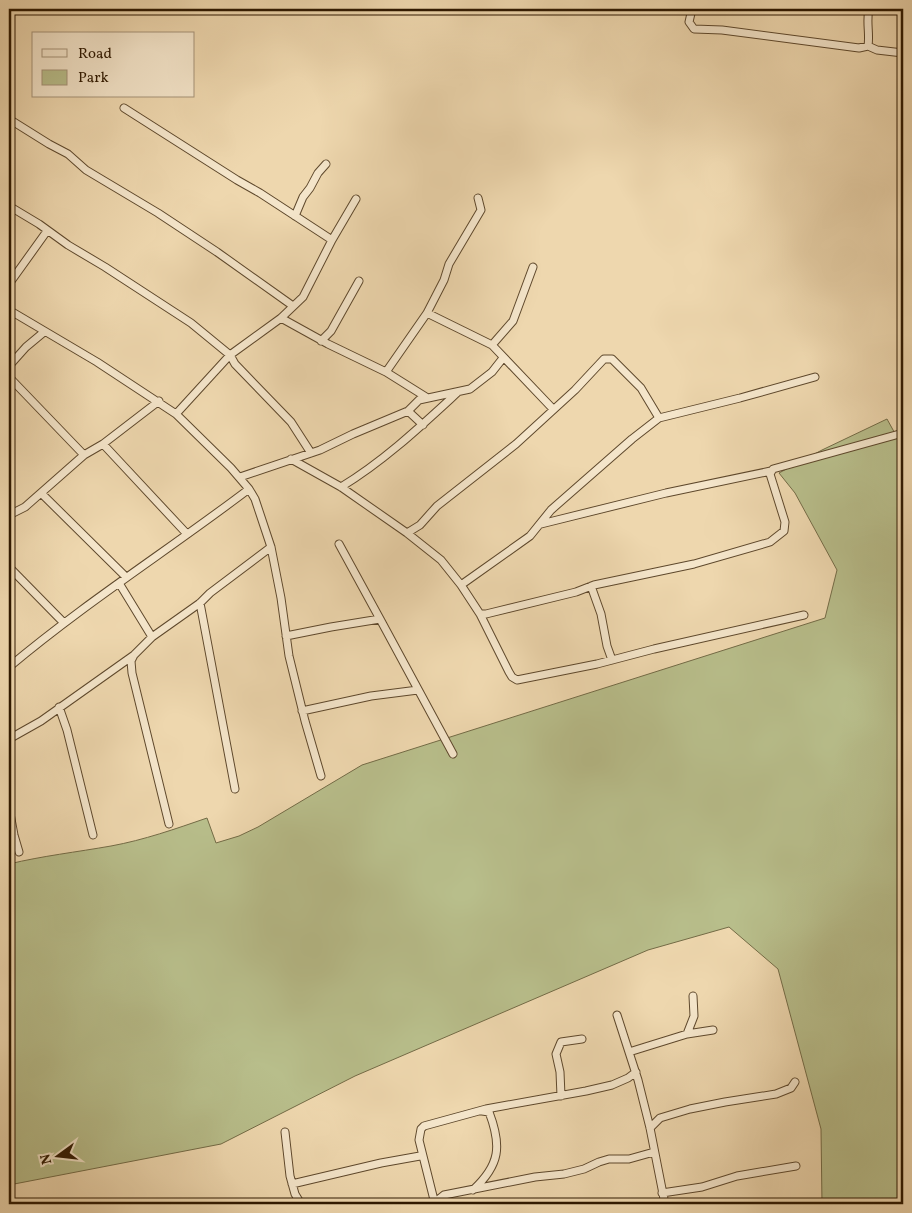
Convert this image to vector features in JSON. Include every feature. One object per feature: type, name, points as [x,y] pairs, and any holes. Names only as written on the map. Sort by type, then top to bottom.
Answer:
[{"type":"street","points":[[692,9],[689,22],[694,29],[722,30],[859,48],[868,46],[877,50],[903,53]]},
{"type":"street","points":[[868,46],[867,21],[869,9]]},
{"type":"street","points":[[124,108],[332,240]]},
{"type":"street","points":[[9,119],[68,154],[86,170],[158,213],[293,306]]},
{"type":"street","points":[[295,216],[303,197],[326,164]]},
{"type":"street","points":[[386,372],[427,314],[444,280],[449,264],[481,210],[478,198]]},
{"type":"street","points":[[176,414],[230,356],[281,318],[305,294],[332,240],[356,200]]},
{"type":"street","points":[[9,206],[190,323],[230,356],[235,364],[291,422],[311,453]]},
{"type":"street","points":[[9,284],[47,231]]},
{"type":"street","points":[[492,345],[513,321],[533,267]]},
{"type":"street","points":[[321,341],[334,327],[339,314],[359,281]]},
{"type":"street","points":[[9,310],[159,401],[176,414],[249,489],[255,499],[271,547],[289,656],[302,712],[321,776]]},
{"type":"street","points":[[427,314],[492,345],[553,409]]},
{"type":"street","points":[[281,318],[321,341],[386,372],[426,397]]},
{"type":"street","points":[[9,366],[26,347],[44,332]]},
{"type":"street","points":[[240,478],[311,453],[408,411],[418,400],[470,389],[492,372],[503,358]]},
{"type":"street","points":[[408,533],[420,525],[437,506],[516,444],[577,388],[600,361],[608,358],[612,359],[641,388],[660,418]]},
{"type":"street","points":[[9,377],[84,455]]},
{"type":"street","points":[[461,585],[527,538],[552,510],[632,439],[660,418],[815,377]]},
{"type":"street","points":[[341,487],[363,474],[458,392]]},
{"type":"street","points":[[9,515],[42,494],[84,455],[103,444],[159,401]]},
{"type":"street","points":[[408,411],[422,425]]},
{"type":"street","points":[[540,524],[771,471],[780,466],[903,434]]},
{"type":"street","points":[[103,444],[187,534]]},
{"type":"street","points":[[291,459],[341,487],[408,533],[441,560],[461,585],[480,614],[509,672],[517,680],[804,615]]},
{"type":"street","points":[[480,614],[566,594],[591,586],[694,564],[754,548],[775,539],[784,531],[785,522],[770,481],[771,471]]},
{"type":"street","points":[[9,667],[126,577],[212,518],[249,489]]},
{"type":"street","points":[[42,494],[126,577]]},
{"type":"street","points":[[339,544],[395,644],[453,754]]},
{"type":"street","points":[[9,739],[40,721],[134,655],[152,637],[200,603],[210,593],[271,547]]},
{"type":"street","points":[[9,567],[64,623]]},
{"type":"street","points":[[119,584],[152,637]]},
{"type":"street","points":[[591,586],[601,614],[612,660]]},
{"type":"street","points":[[200,603],[235,789]]},
{"type":"street","points":[[286,636],[331,626],[380,619]]},
{"type":"street","points":[[134,655],[131,661],[132,673],[168,824]]},
{"type":"street","points":[[302,712],[346,700],[418,690]]},
{"type":"street","points":[[59,707],[67,730],[93,835]]},
{"type":"street","points":[[9,808],[19,852]]},
{"type":"street","points":[[687,1034],[694,1016],[692,996]]},
{"type":"street","points":[[617,1015],[636,1072],[650,1128],[664,1204]]},
{"type":"street","points":[[629,1052],[687,1034],[713,1030]]},
{"type":"street","points":[[561,1096],[556,1052],[562,1042],[582,1039]]},
{"type":"street","points":[[435,1204],[420,1140],[421,1129],[428,1124],[481,1111],[612,1085],[636,1072]]},
{"type":"street","points":[[650,1128],[660,1118],[690,1109],[776,1094],[791,1088],[796,1082]]},
{"type":"street","points":[[473,1190],[490,1172],[497,1154],[490,1112],[481,1111]]},
{"type":"street","points":[[285,1132],[290,1176],[296,1197],[301,1204]]},
{"type":"street","points":[[435,1204],[444,1195],[535,1177],[584,1170],[609,1159],[629,1159],[654,1152]]},
{"type":"street","points":[[292,1184],[381,1162],[420,1156]]},
{"type":"street","points":[[662,1193],[702,1187],[738,1176],[796,1166]]},
{"type":"green space","points":[[887,419],[903,448],[903,1204],[822,1204],[821,1129],[778,969],[729,927],[648,950],[355,1076],[221,1144],[9,1185],[9,864],[123,844],[207,818],[216,843],[239,836],[258,827],[362,765],[825,618],[837,570],[795,493],[779,473]]}]
